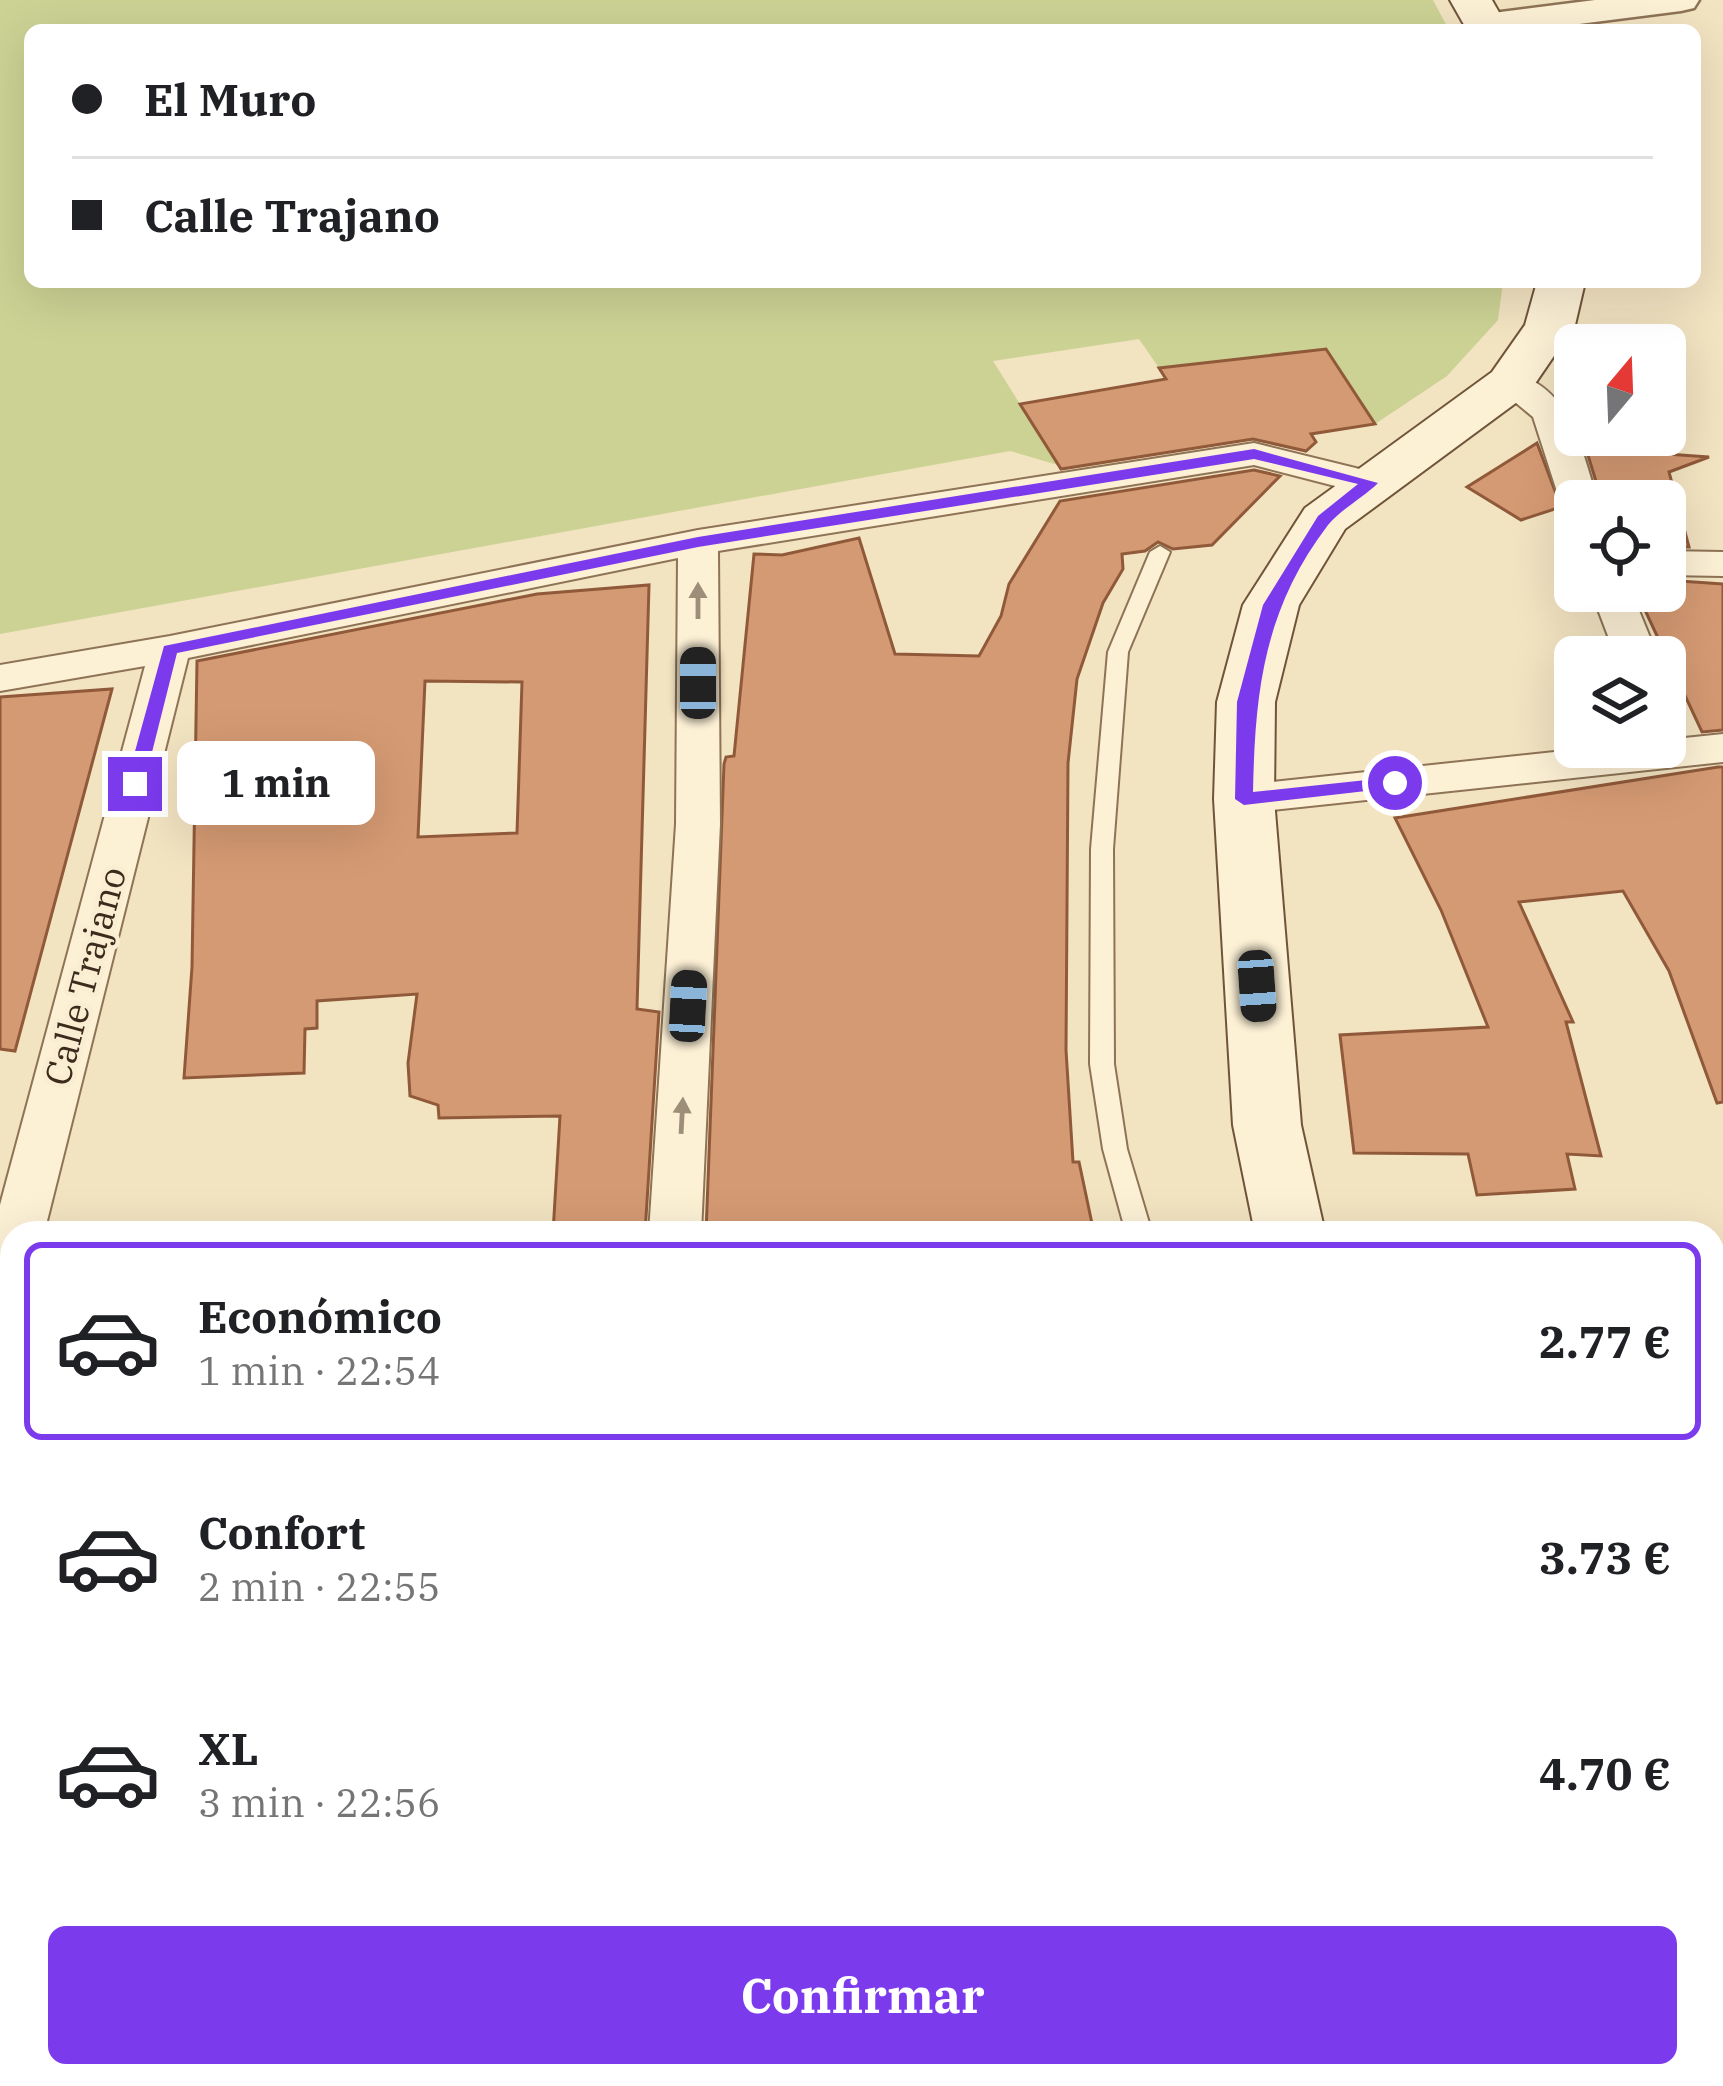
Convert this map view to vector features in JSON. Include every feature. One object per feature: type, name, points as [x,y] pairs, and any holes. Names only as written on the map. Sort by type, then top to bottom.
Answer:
[{"type":"main road","points":[[1287,1221],[1267,1126],[1244,799],[1246,702],[1271,605],[1324,519],[1510,383],[1550,326],[1560,288]]},
{"type":"street","points":[[1482,18],[1681,0]]},
{"type":"street","points":[[1510,383],[1550,412],[1572,480]]},
{"type":"street","points":[[0,678],[170,649],[698,542],[1254,454],[1370,483]]},
{"type":"street","points":[[676,1221],[698,824],[698,542]]},
{"type":"street","points":[[1686,563],[1723,564]]},
{"type":"street","name":"Calle Trajano","points":[[21,1221],[170,649]]},
{"type":"street","points":[[1686,742],[1723,748]]},
{"type":"street","points":[[1244,799],[1554,755]]},
{"type":"lane","points":[[1135,1221],[1115,1150],[1102,1064],[1102,849],[1118,652],[1160,552]]},
{"type":"green space","points":[[0,0],[1433,0],[1446,24],[24,24],[24,288],[1502,288],[1498,320],[1447,376],[1375,424],[1326,350],[1159,368],[1139,339],[993,361],[1058,465],[1010,451],[0,634]]},
{"type":"building","points":[[1326,349],[1375,424],[1311,434],[1316,442],[1306,451],[1253,439],[1061,469],[1020,404],[1166,379],[1159,368]]},
{"type":"building","points":[[1537,443],[1554,488],[1554,509],[1521,520],[1467,487]]},
{"type":"building","points":[[1588,456],[1709,457],[1669,472],[1671,480],[1596,480]]},
{"type":"building","points":[[1254,470],[1280,476],[1212,545],[1173,549],[1158,542],[1145,551],[1122,554],[1123,569],[1103,603],[1077,679],[1068,763],[1066,1050],[1073,1162],[1079,1162],[1091,1221],[706,1221],[724,764],[726,757],[734,756],[754,554],[782,555],[859,538],[895,654],[979,656],[1001,616],[1009,584],[1060,501]]},
{"type":"building","points":[[1686,581],[1723,584],[1723,730],[1702,732],[1686,698],[1686,636],[1657,636],[1646,612],[1686,612]]},
{"type":"building","points":[[649,585],[637,1009],[659,1012],[646,1221],[554,1221],[560,1116],[439,1118],[438,1105],[410,1096],[408,1063],[417,994],[317,1001],[317,1028],[305,1029],[304,1073],[184,1078],[192,967],[197,661],[537,594]],"holes":[[[425,681],[522,682],[517,833],[418,837]]]},
{"type":"building","points":[[112,689],[15,1051],[0,1049],[0,697]]},
{"type":"building","points":[[1723,767],[1723,1102],[1717,1103],[1669,971],[1623,891],[1519,902],[1573,1022],[1566,1022],[1601,1156],[1567,1154],[1575,1189],[1477,1195],[1468,1154],[1354,1153],[1340,1035],[1488,1027],[1441,910],[1395,818]]},
{"type":"route","points":[[135,784],[170,649],[698,542],[1254,454],[1370,483],[1324,519],[1271,605],[1246,702],[1244,799],[1395,783]]}]
